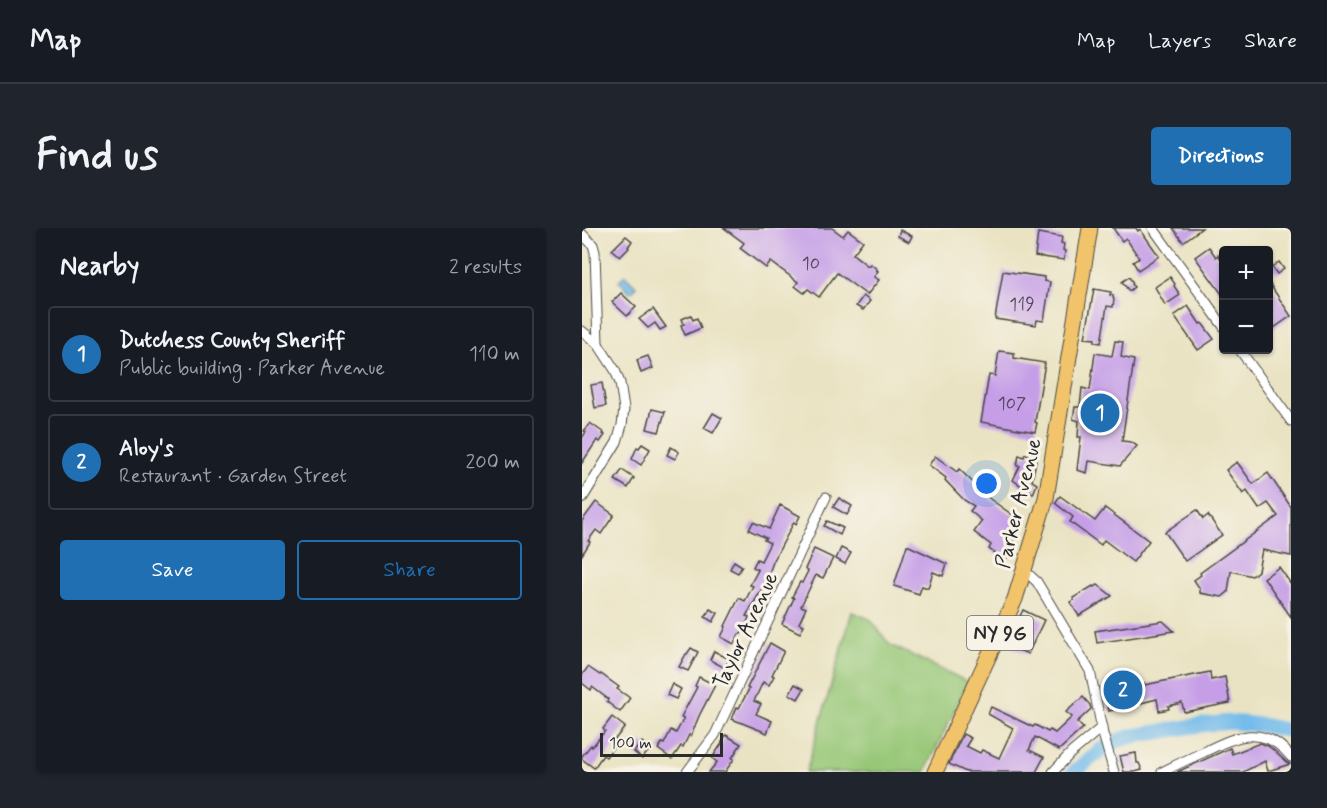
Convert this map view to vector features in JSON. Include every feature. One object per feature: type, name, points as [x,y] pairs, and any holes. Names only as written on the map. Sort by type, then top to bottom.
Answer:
[{"type":"main road","name":"Parker Avenue","points":[[935,772],[1008,616],[1049,483],[1090,228]]},
{"type":"street","points":[[1153,228],[1219,320]]},
{"type":"street","points":[[582,234],[593,245],[595,252],[598,344]]},
{"type":"street","points":[[582,331],[598,344],[615,370],[620,383],[624,409],[617,442],[582,499]]},
{"type":"street","points":[[1243,354],[1291,421]]},
{"type":"street","name":"Taylor Avenue","points":[[687,772],[715,735],[825,497]]},
{"type":"street","points":[[1024,570],[1037,582],[1087,664],[1114,772]]},
{"type":"street","points":[[1053,772],[1071,753],[1102,728]]},
{"type":"street","points":[[1162,772],[1241,736],[1254,735],[1268,739],[1286,750],[1291,757]]},
{"type":"green space","points":[[852,612],[870,619],[890,645],[968,682],[925,772],[806,772]]},
{"type":"water","points":[[625,275],[636,286],[633,291],[630,292],[619,281]]},
{"type":"building","points":[[724,228],[832,228],[843,236],[848,230],[863,241],[853,254],[868,266],[870,264],[877,269],[874,277],[879,280],[867,295],[837,273],[819,297],[808,289],[804,293],[795,286],[798,282],[771,262],[766,268],[740,248],[744,243]]},
{"type":"building","points":[[1113,228],[1136,228],[1138,231],[1140,229],[1159,256],[1138,270],[1133,262],[1139,258],[1126,238],[1122,241]]},
{"type":"building","points":[[1173,228],[1202,228],[1183,242]]},
{"type":"building","points":[[900,230],[912,236],[909,242],[898,236]]},
{"type":"building","points":[[1038,233],[1062,237],[1064,260],[1035,256]]},
{"type":"building","points":[[626,236],[632,241],[620,257],[612,250]]},
{"type":"building","points":[[1209,247],[1216,257],[1219,256],[1219,290],[1195,257]]},
{"type":"building","points":[[1279,262],[1284,269],[1277,274],[1273,266]]},
{"type":"building","points":[[1003,271],[1044,277],[1044,281],[1050,282],[1044,321],[1037,320],[1036,325],[995,319]]},
{"type":"building","points":[[1129,277],[1134,287],[1129,291],[1122,282]]},
{"type":"building","points":[[1170,277],[1180,295],[1165,305],[1155,287]]},
{"type":"building","points":[[1094,289],[1111,292],[1110,295],[1113,295],[1114,299],[1113,307],[1107,306],[1101,343],[1095,342],[1095,339],[1085,338]]},
{"type":"building","points":[[1273,289],[1291,316],[1273,329]]},
{"type":"building","points":[[621,293],[636,307],[627,316],[612,302]]},
{"type":"building","points":[[863,296],[870,301],[863,310],[856,306]]},
{"type":"building","points":[[1188,306],[1214,339],[1198,350],[1174,316]]},
{"type":"building","points":[[653,309],[666,327],[660,330],[655,323],[648,328],[639,319]]},
{"type":"building","points":[[691,315],[693,320],[697,318],[701,328],[685,335],[681,325],[684,324],[682,319]]},
{"type":"building","points":[[1115,341],[1123,342],[1121,357],[1134,360],[1122,441],[1131,442],[1137,446],[1120,466],[1089,461],[1087,473],[1077,470],[1081,437],[1078,437],[1079,421],[1073,419],[1075,407],[1080,407],[1082,388],[1090,390],[1095,353],[1112,356]]},
{"type":"building","points":[[999,351],[1014,353],[1014,358],[1045,363],[1035,432],[981,422],[989,375],[995,376]]},
{"type":"building","points":[[648,356],[653,368],[641,373],[637,360]]},
{"type":"building","points":[[602,383],[606,406],[595,408],[591,385]]},
{"type":"building","points":[[652,409],[665,412],[659,432],[647,429]]},
{"type":"building","points":[[713,413],[722,418],[713,433],[704,428]]},
{"type":"building","points":[[590,423],[605,435],[600,442],[597,440],[582,463],[582,438]]},
{"type":"building","points":[[642,444],[650,449],[641,465],[632,459],[637,447],[639,448]]},
{"type":"building","points":[[671,447],[679,452],[675,459],[667,455]]},
{"type":"building","points":[[1025,454],[1037,456],[1032,481],[1037,484],[1033,494],[1013,480],[1020,466],[1017,466],[1019,455],[1024,457]]},
{"type":"building","points":[[935,456],[957,472],[959,469],[990,499],[1014,516],[1011,519],[1019,525],[1007,558],[989,549],[991,545],[974,532],[982,521],[970,511],[974,506],[964,500],[945,480],[946,478],[929,465]]},
{"type":"building","points":[[1237,462],[1253,484],[1268,473],[1291,507],[1291,556],[1262,550],[1258,571],[1252,576],[1231,571],[1228,592],[1222,597],[1200,593],[1194,580],[1201,575],[1200,573],[1278,516],[1268,503],[1259,509],[1247,491],[1243,494],[1226,470]]},
{"type":"building","points":[[622,470],[634,478],[628,488],[615,480]]},
{"type":"building","points":[[1060,496],[1095,521],[1105,508],[1149,541],[1133,562],[1104,540],[1101,545],[1070,522],[1073,517],[1055,503]]},
{"type":"building","points":[[839,498],[852,506],[847,515],[833,507]]},
{"type":"building","points":[[596,502],[614,515],[601,534],[596,530],[582,555],[582,521]]},
{"type":"building","points":[[780,505],[800,516],[796,524],[794,522],[773,562],[765,584],[746,616],[749,617],[746,625],[734,644],[721,637],[739,598],[745,601],[753,586],[750,585],[758,570],[753,567],[757,559],[761,561],[770,543],[764,540],[766,538],[749,530],[753,522],[769,529]]},
{"type":"building","points":[[1197,510],[1203,519],[1208,515],[1222,535],[1185,561],[1165,532]]},
{"type":"building","points":[[827,521],[843,528],[840,535],[824,526]]},
{"type":"building","points":[[907,545],[947,564],[943,576],[933,572],[928,588],[922,586],[919,594],[894,586]]},
{"type":"building","points":[[841,548],[851,553],[845,564],[836,559]]},
{"type":"building","points":[[814,549],[833,558],[823,578],[816,575],[801,606],[806,608],[799,623],[804,625],[800,633],[782,624],[794,598],[792,597],[808,571],[805,569]]},
{"type":"building","points":[[734,561],[742,566],[738,573],[730,569]]},
{"type":"building","points":[[1279,567],[1291,584],[1291,617],[1264,578]]},
{"type":"building","points":[[1098,585],[1112,596],[1079,616],[1070,602],[1074,600],[1073,598]]},
{"type":"building","points":[[710,609],[718,613],[713,622],[705,617]]},
{"type":"building","points":[[1023,610],[1044,620],[1028,654],[1006,645]]},
{"type":"building","points":[[1163,621],[1174,631],[1097,643],[1095,631]]},
{"type":"building","points":[[770,643],[784,651],[769,685],[763,682],[754,701],[761,704],[756,714],[772,721],[767,733],[732,719]]},
{"type":"building","points":[[691,648],[698,652],[688,671],[679,667]]},
{"type":"building","points":[[714,651],[729,659],[725,668],[710,660]]},
{"type":"building","points":[[588,667],[619,687],[617,689],[630,698],[620,712],[607,702],[608,699],[592,687],[591,690],[582,683],[582,675]]},
{"type":"building","points":[[1210,672],[1211,680],[1225,677],[1230,703],[1184,712],[1182,703],[1159,711],[1157,699],[1109,711],[1105,693],[1144,683],[1144,685]]},
{"type":"building","points":[[699,677],[715,685],[691,736],[689,735],[683,747],[681,746],[672,759],[658,749],[662,743],[664,744],[671,730],[676,733],[684,718],[681,717],[697,687],[695,686]]},
{"type":"building","points":[[672,684],[681,689],[676,699],[667,695]]},
{"type":"building","points":[[795,684],[804,689],[798,699],[789,694]]},
{"type":"building","points":[[1083,697],[1091,709],[1077,722],[1083,728],[1059,750],[1035,737],[1029,750],[1044,757],[1036,772],[966,772],[949,764],[963,734],[971,738],[966,746],[999,758],[1013,728],[988,714],[991,707],[1033,727],[1035,725],[1055,733],[1072,717],[1066,712]]},
{"type":"building","points":[[612,717],[625,727],[615,739],[618,741],[606,757],[603,755],[594,768],[582,759],[582,756],[605,731],[603,729]]},
{"type":"building","points":[[726,735],[741,744],[725,772],[709,772],[717,762],[712,758]]},
{"type":"building","points":[[642,742],[650,749],[642,759],[634,752]]},
{"type":"building","points":[[1260,743],[1268,746],[1290,764],[1268,771],[1265,761],[1243,772],[1177,772],[1230,748],[1232,754]]},
{"type":"building","points":[[1136,753],[1137,763],[1142,770],[1124,772],[1120,756]]},
{"type":"waterway","points":[[1074,772],[1102,749],[1133,736],[1231,722],[1291,731]]},
{"type":"place","name":"Dutchess County Sheriff","points":[[1100,413]]},
{"type":"place","name":"Aloy's","points":[[1123,690]]}]
